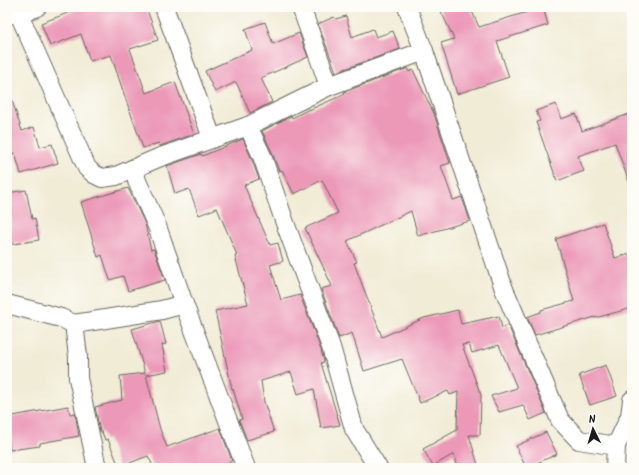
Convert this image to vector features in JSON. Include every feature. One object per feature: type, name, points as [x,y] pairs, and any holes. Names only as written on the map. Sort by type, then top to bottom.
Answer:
[{"type":"street","points":[[38,7],[14,12],[87,168],[102,178],[116,176],[158,158],[248,126],[329,86],[424,51]]},
{"type":"street","points":[[164,7],[212,138]]},
{"type":"street","points":[[301,7],[329,86]]},
{"type":"street","points":[[407,7],[424,51],[504,289],[560,420],[579,440],[616,446]]},
{"type":"street","points":[[248,126],[262,156],[331,347],[354,429],[378,468]]},
{"type":"street","points":[[134,168],[137,181],[157,226],[184,304],[246,468]]},
{"type":"street","points":[[7,304],[61,318],[74,324],[162,310],[184,304]]},
{"type":"street","points":[[74,324],[78,356],[78,378],[97,468]]},
{"type":"street","points":[[615,468],[616,446],[631,410]]},
{"type":"building","points":[[84,7],[146,7],[158,40],[130,49],[146,93],[175,82],[194,134],[160,146],[159,143],[143,148],[111,55],[90,61],[81,34],[50,46],[41,23]]},
{"type":"building","points":[[439,7],[470,7],[479,27],[543,7],[548,25],[497,41],[509,77],[457,94],[441,43],[454,39]]},
{"type":"building","points":[[346,16],[352,37],[373,29],[376,37],[393,31],[400,49],[336,72],[318,24],[334,17],[336,19]]},
{"type":"building","points":[[265,22],[273,44],[299,33],[308,57],[261,78],[272,102],[250,113],[236,82],[215,92],[205,71],[252,50],[245,29]]},
{"type":"building","points":[[408,68],[409,72],[413,70],[434,114],[450,163],[441,166],[453,200],[462,197],[470,221],[418,236],[411,211],[347,241],[357,262],[354,263],[382,337],[424,318],[458,310],[461,324],[499,316],[502,328],[508,325],[546,413],[530,420],[523,405],[499,412],[491,396],[517,388],[499,345],[472,353],[469,344],[462,345],[481,395],[480,435],[469,435],[479,468],[458,468],[454,454],[433,466],[423,449],[457,430],[458,392],[450,395],[448,391],[420,403],[402,359],[364,371],[352,333],[339,338],[321,289],[332,286],[305,228],[338,213],[322,180],[294,194],[282,170],[279,171],[262,131],[291,116],[292,118],[345,94],[344,92]]},
{"type":"building","points":[[7,97],[11,97],[22,131],[34,127],[40,147],[52,144],[58,163],[21,174],[15,153],[11,154],[7,142]]},
{"type":"building","points":[[556,104],[561,119],[576,114],[582,131],[632,113],[632,184],[630,185],[615,143],[578,156],[584,171],[557,181],[536,122],[540,121],[536,111]]},
{"type":"building","points":[[243,139],[259,179],[244,185],[270,245],[278,243],[283,261],[270,265],[281,300],[300,295],[321,350],[324,362],[321,363],[340,425],[321,428],[314,389],[298,394],[291,372],[261,381],[264,402],[274,432],[247,440],[239,420],[242,419],[232,389],[215,311],[248,304],[235,256],[237,255],[217,208],[199,215],[189,189],[175,194],[167,166],[201,154],[202,156]]},
{"type":"building","points":[[128,188],[145,224],[151,250],[154,249],[165,280],[128,291],[123,276],[110,280],[102,255],[98,257],[81,202]]},
{"type":"building","points":[[26,190],[32,219],[35,218],[39,240],[7,245],[7,193]]},
{"type":"building","points":[[603,223],[615,258],[632,253],[632,308],[595,317],[535,335],[527,317],[541,312],[541,310],[574,301],[556,239]]},
{"type":"building","points":[[160,321],[166,344],[162,345],[167,371],[146,375],[160,429],[167,447],[220,428],[232,461],[214,468],[154,468],[148,456],[119,467],[108,439],[105,440],[102,432],[100,432],[95,407],[122,400],[120,376],[145,373],[132,329]]},
{"type":"building","points":[[606,365],[617,396],[590,405],[579,375]]},
{"type":"building","points":[[68,406],[70,414],[75,413],[79,436],[40,443],[40,446],[10,450],[7,417]]},
{"type":"building","points":[[546,432],[557,454],[526,468],[516,446]]}]
